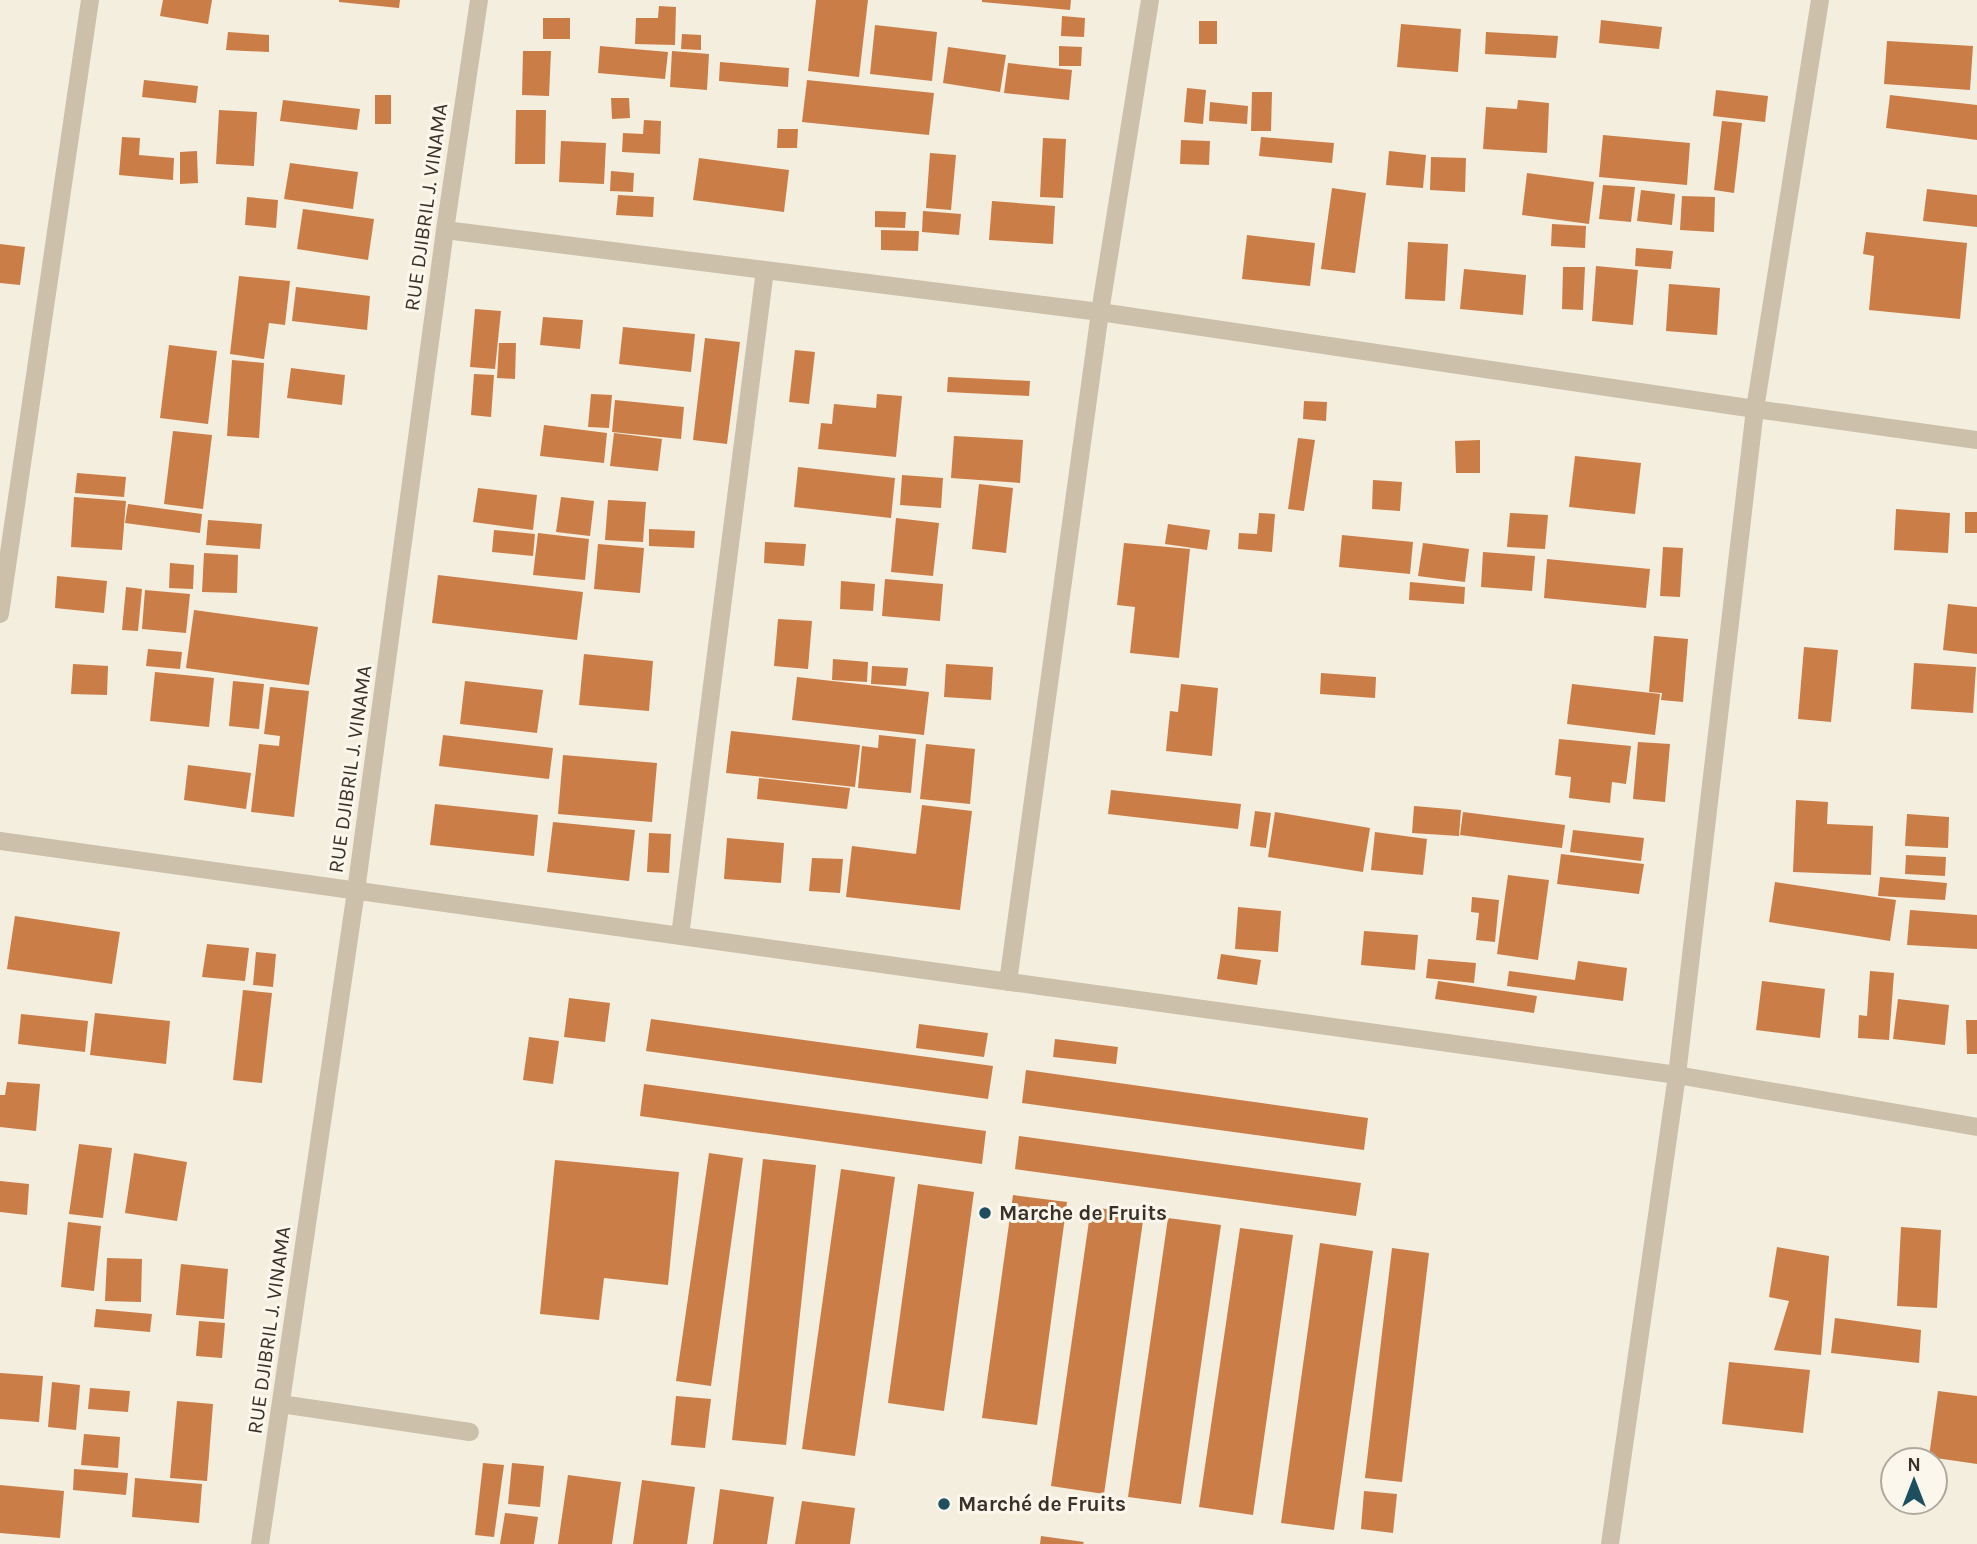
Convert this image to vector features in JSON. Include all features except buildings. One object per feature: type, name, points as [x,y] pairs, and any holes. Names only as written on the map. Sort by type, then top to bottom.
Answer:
[{"type":"street","points":[[0,614],[90,0]]},
{"type":"street","name":"RUE DJIBRIL J. VINAMA","points":[[260,1544],[356,891],[444,230],[479,0]]},
{"type":"street","points":[[1007,982],[1100,312],[1150,0]]},
{"type":"street","points":[[1610,1544],[1677,1075],[1755,410],[1820,0]]},
{"type":"street","points":[[444,230],[1100,312],[1755,410],[1977,440]]},
{"type":"street","points":[[680,936],[765,270]]},
{"type":"street","points":[[0,842],[1677,1075],[1977,1127]]},
{"type":"street","points":[[281,1404],[470,1432]]},
{"type":"place","name":"Marche de Fruits","points":[[985,1213]]},
{"type":"place","name":"Marché de Fruits","points":[[944,1504]]}]
